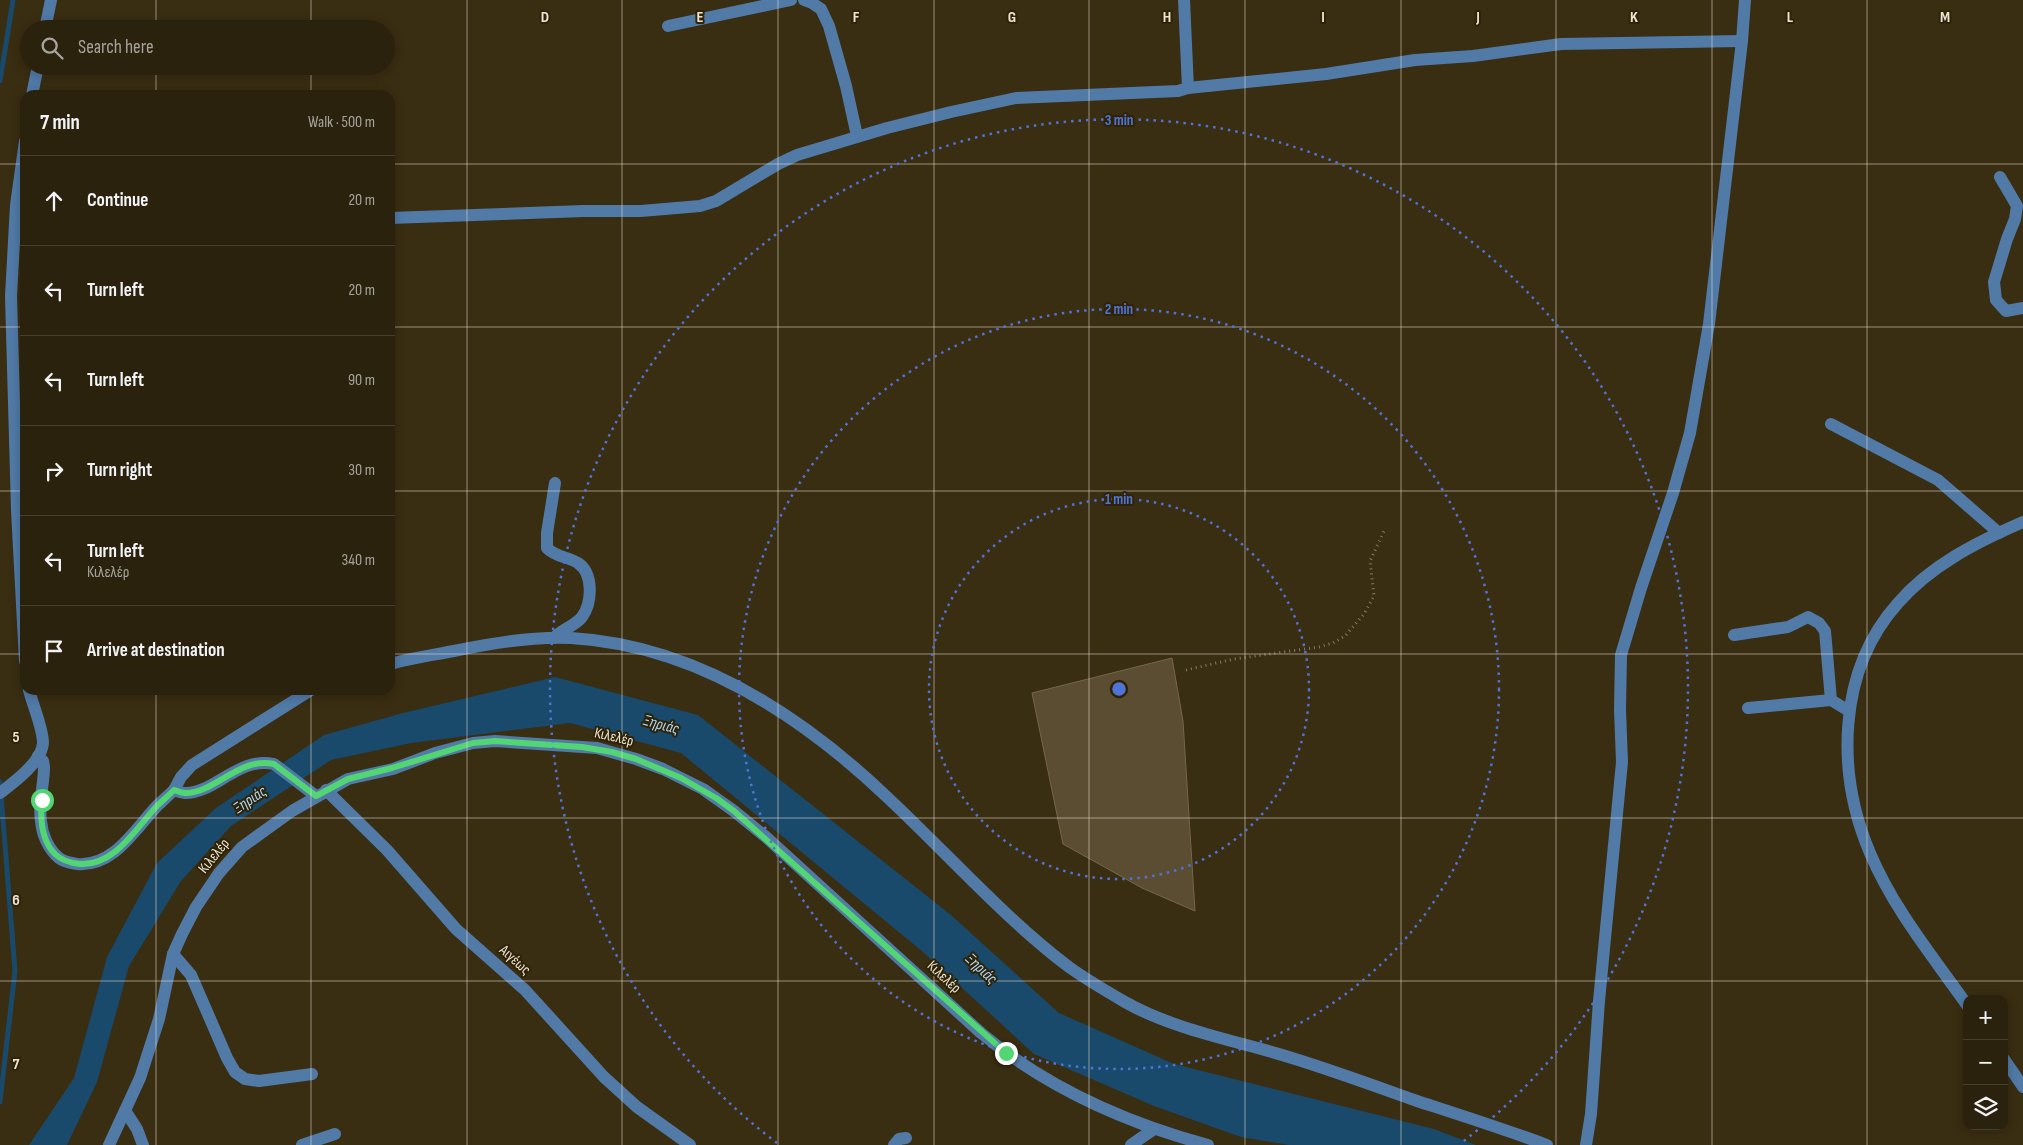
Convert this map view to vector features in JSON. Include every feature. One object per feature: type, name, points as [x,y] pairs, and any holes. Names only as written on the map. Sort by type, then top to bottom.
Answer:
[{"type":"street","points":[[47,20],[51,0]]},
{"type":"street","points":[[668,26],[791,0]]},
{"type":"street","points":[[804,0],[821,9],[829,26],[846,86],[857,136]]},
{"type":"street","points":[[1184,0],[1188,88]]},
{"type":"street","points":[[1586,1145],[1591,1114],[1599,1001],[1622,762],[1621,655],[1673,493],[1690,433],[1709,324],[1742,41],[1745,0]]},
{"type":"street","points":[[395,218],[574,211],[641,211],[700,206],[716,201],[778,164],[797,155],[857,136],[1016,98],[1178,91],[1188,88],[1326,74],[1408,61],[1473,56],[1561,44],[1742,41]]},
{"type":"street","points":[[33,90],[36,75]]},
{"type":"street","points":[[20,177],[16,205],[19,253],[11,296],[20,567]]},
{"type":"street","points":[[2000,177],[2017,206],[2016,219],[2007,239],[1994,282],[1996,300],[2006,311],[2023,308]]},
{"type":"street","points":[[1831,424],[1938,480],[1999,533]]},
{"type":"street","points":[[554,638],[582,617],[589,595],[589,582],[584,568],[578,563],[550,552],[547,548],[555,483]]},
{"type":"street","points":[[1963,999],[1906,917],[1880,875],[1870,853],[1861,829],[1850,782],[1846,743],[1849,711],[1864,662],[1880,628],[1893,609],[1911,590],[1941,565],[2023,522]]},
{"type":"street","points":[[1734,635],[1788,627],[1808,617],[1819,623],[1825,631],[1830,700]]},
{"type":"street","points":[[395,663],[474,647],[554,638],[573,638],[626,645],[691,665],[744,690],[790,718],[843,758],[885,795],[1004,910],[1052,953],[1086,978],[1149,1015],[1302,1061],[1547,1145]]},
{"type":"street","points":[[0,793],[22,775],[38,756],[42,748],[42,737],[30,695]]},
{"type":"street","points":[[38,756],[43,761],[44,767],[40,813],[44,836],[54,854],[66,862],[86,864],[97,862],[129,839],[158,805],[174,790],[181,777],[192,765],[303,695]]},
{"type":"street","points":[[1748,708],[1830,700],[1849,711]]},
{"type":"street","name":"Κιλελέρ","points":[[109,1145],[126,1112],[140,1078],[159,1019],[173,954],[196,907],[219,874],[242,847],[270,826],[321,793],[348,779],[392,768],[435,753],[473,743],[495,741],[597,748],[663,769],[716,798],[750,824],[1006,1053],[1059,1086],[1154,1129],[1208,1145]]},
{"type":"street","name":"Αιγέως","points":[[174,790],[185,794],[195,791],[215,783],[230,772],[267,762],[274,764],[321,793],[387,850],[460,933],[525,990],[604,1077],[637,1107],[690,1145]]},
{"type":"street","points":[[173,954],[191,975],[227,1058],[235,1072],[245,1079],[259,1081],[312,1074]]},
{"type":"street","points":[[2008,1065],[2023,1087]]},
{"type":"street","points":[[126,1112],[137,1129],[143,1145]]},
{"type":"street","points":[[1131,1145],[1154,1129]]},
{"type":"street","points":[[302,1145],[335,1134]]},
{"type":"street","points":[[894,1145],[899,1139],[906,1138]]},
{"type":"path","points":[[1186,670],[1234,659],[1319,646],[1333,643],[1345,636],[1364,614],[1374,596],[1370,561],[1384,530]]},
{"type":"water","name":"Ξηριάς","points":[[555,677],[698,715],[951,915],[1059,1013],[1174,1064],[1434,1129],[1476,1145],[1289,1145],[1241,1137],[1154,1106],[1034,1054],[923,952],[681,753],[570,723],[411,743],[331,760],[231,826],[181,881],[129,966],[97,1082],[67,1145],[29,1145],[74,1078],[107,957],[157,863],[216,808],[324,735],[403,713]]},
{"type":"building","points":[[1172,658],[1183,721],[1195,911],[1142,888],[1063,844],[1032,693]]},
{"type":"waterway","points":[[0,81],[13,0]]},
{"type":"waterway","points":[[0,782],[15,971],[0,1102]]},
{"type":"route","points":[[42,800],[40,820],[44,836],[54,854],[66,862],[86,864],[97,862],[116,850],[129,839],[158,805],[174,790],[185,794],[202,789],[215,783],[230,772],[267,762],[274,764],[316,796],[348,779],[392,768],[435,753],[473,743],[495,741],[597,748],[663,769],[703,790],[734,811],[766,837],[981,1033],[1006,1053]]}]
